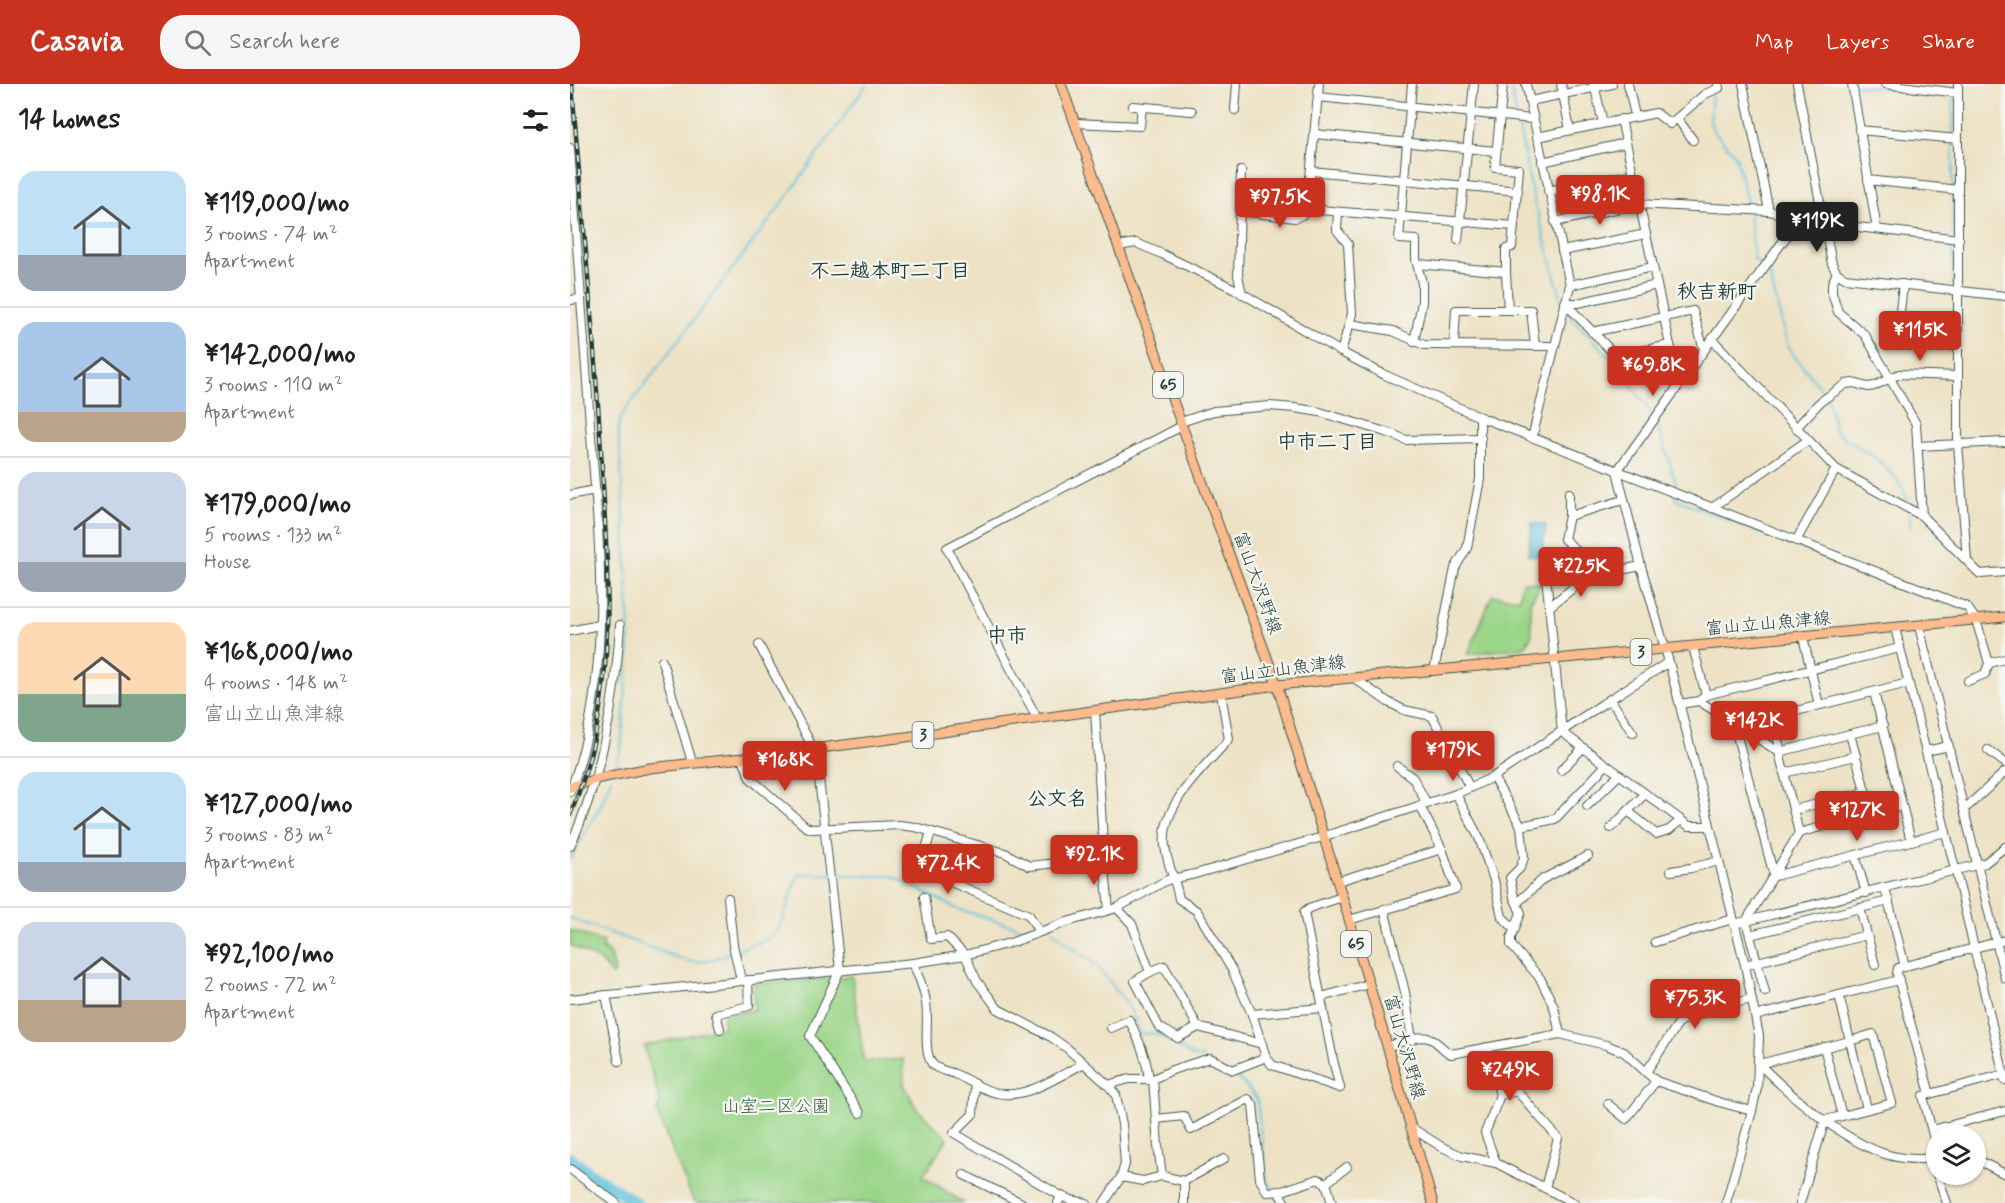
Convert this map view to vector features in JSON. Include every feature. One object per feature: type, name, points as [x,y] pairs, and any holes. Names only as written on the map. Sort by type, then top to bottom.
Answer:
[{"type":"main road","name":"富山大沢野線","points":[[1061,84],[1277,685],[1369,984],[1433,1203]]},
{"type":"main road","name":"富山立山魚津線","points":[[571,789],[593,780],[650,768],[743,758],[1277,685],[2005,617]]},
{"type":"street","points":[[1235,110],[1238,84]]},
{"type":"street","points":[[1240,211],[1295,218],[1307,209],[1319,84]]},
{"type":"street","points":[[1412,84],[1398,238],[1416,240],[1416,260],[1422,283],[1422,302],[1414,342]]},
{"type":"street","points":[[1458,240],[1474,84]]},
{"type":"street","points":[[1503,84],[1495,167],[1519,169],[1512,247],[1506,249],[1508,310]]},
{"type":"street","points":[[1526,84],[1570,285],[1532,438]]},
{"type":"street","points":[[1561,84],[1570,130]]},
{"type":"street","points":[[1530,101],[1612,84]]},
{"type":"street","points":[[1628,84],[1635,116]]},
{"type":"street","points":[[1537,137],[1656,113],[1671,124],[1705,94],[1719,88],[1718,84]]},
{"type":"street","points":[[1743,84],[1769,211]]},
{"type":"street","points":[[1797,84],[1832,264],[1837,273],[1845,278],[2005,297]]},
{"type":"street","points":[[1852,84],[1877,229]]},
{"type":"street","points":[[1885,84],[1958,93]]},
{"type":"street","points":[[1958,84],[1958,444],[1967,560]]},
{"type":"street","points":[[1595,86],[1603,123]]},
{"type":"street","points":[[1318,97],[1532,119]]},
{"type":"street","points":[[1075,123],[1140,126],[1137,106],[1192,111]]},
{"type":"street","points":[[1677,118],[1693,140]]},
{"type":"street","points":[[1621,119],[1670,345],[1681,380]]},
{"type":"street","points":[[1859,130],[1958,139]]},
{"type":"street","points":[[1314,134],[1496,151]]},
{"type":"street","points":[[1542,162],[1626,142]]},
{"type":"street","points":[[570,148],[602,584],[594,696],[588,733],[571,789]]},
{"type":"street","points":[[1241,171],[1238,275],[1242,294]]},
{"type":"street","points":[[1311,171],[1518,191]]},
{"type":"street","points":[[1548,191],[1633,174]]},
{"type":"street","points":[[1868,180],[1958,190]]},
{"type":"street","points":[[1556,222],[1640,204],[1769,211],[1824,223],[1959,238]]},
{"type":"street","points":[[1307,209],[1514,226]]},
{"type":"street","points":[[1338,212],[1337,230],[1348,244],[1352,314],[1341,352]]},
{"type":"street","points":[[1726,1203],[1752,1111],[1759,1064],[1759,1036],[1745,965],[1670,662],[1641,566],[1617,471],[1789,233],[1795,218]]},
{"type":"street","points":[[1562,251],[1646,234]]},
{"type":"street","points":[[1119,246],[1136,243],[1242,294],[1385,375],[1480,417],[1966,607],[1976,620],[1989,663],[1985,674],[1968,681]]},
{"type":"street","points":[[1418,264],[1506,272]]},
{"type":"street","points":[[1570,285],[1653,267]]},
{"type":"street","points":[[1837,273],[1832,283],[1832,292],[1838,312],[1865,335],[1916,424],[1922,516]]},
{"type":"street","points":[[1904,284],[1899,330],[1957,336]]},
{"type":"street","points":[[1565,303],[1578,303],[1657,285]]},
{"type":"street","points":[[570,300],[581,299]]},
{"type":"street","points":[[1565,303],[1616,356],[1670,345]]},
{"type":"street","points":[[1454,345],[1456,310],[1531,310],[1535,346]]},
{"type":"street","points":[[1592,332],[1693,311],[1704,350]]},
{"type":"street","points":[[1350,324],[1393,330],[1424,345],[1554,346]]},
{"type":"street","points":[[1712,339],[1836,469],[1922,516],[1980,574],[2005,572]]},
{"type":"street","points":[[1796,428],[1820,402],[1846,384],[1853,382],[1868,387],[1899,374],[1958,376]]},
{"type":"street","points":[[1037,718],[947,548],[1182,424],[1214,411],[1270,406],[1295,408],[1320,412],[1406,440],[1481,438]]},
{"type":"street","points":[[1434,671],[1455,568],[1467,548],[1480,479],[1480,417]]},
{"type":"street","points":[[1712,507],[1808,440]]},
{"type":"street","points":[[1917,446],[2005,442]]},
{"type":"street","points":[[1796,541],[1836,469]]},
{"type":"street","points":[[570,495],[595,490]]},
{"type":"street","points":[[1569,493],[1569,516],[1564,539],[1600,574],[1641,566]]},
{"type":"street","points":[[1569,516],[1623,500]]},
{"type":"street","points":[[1545,566],[1562,732],[1689,826],[1710,826]]},
{"type":"street","points":[[1549,607],[1596,570]]},
{"type":"street","points":[[570,631],[599,625]]},
{"type":"street","points":[[570,846],[593,780],[608,719],[617,670],[620,625]]},
{"type":"street","points":[[1919,626],[2005,978]]},
{"type":"street","points":[[1895,628],[2005,1076],[1923,1096],[1931,1125]]},
{"type":"street","points":[[1803,637],[1819,705]]},
{"type":"street","points":[[759,645],[813,748],[817,760],[840,970],[810,1036],[860,1113]]},
{"type":"street","points":[[1693,647],[1706,695]]},
{"type":"street","points":[[1680,704],[1699,701],[1706,695],[1810,668],[1900,648]]},
{"type":"street","points":[[1989,663],[2005,659]]},
{"type":"street","points":[[662,661],[692,762]]},
{"type":"street","points":[[570,999],[913,963],[965,955],[1013,942],[1113,909],[1167,880],[1324,836],[1456,794],[1493,777],[1670,662]]},
{"type":"street","points":[[1354,678],[1388,702],[1404,710],[1432,716],[1470,788]]},
{"type":"street","points":[[1774,876],[1737,736],[1745,724],[1908,683]]},
{"type":"street","points":[[1874,692],[1911,841]]},
{"type":"street","points":[[1221,694],[1229,739],[1176,801],[1166,822],[1164,845],[1179,899],[1197,911],[1232,970],[1252,1014],[1266,1057],[1272,1065],[1340,1088],[1304,912],[1309,908],[1342,897]]},
{"type":"street","points":[[1610,699],[1633,733]]},
{"type":"street","points":[[1699,701],[1779,752],[1882,726]]},
{"type":"street","points":[[1095,711],[1104,858],[1113,909],[1132,924],[1150,972]]},
{"type":"street","points":[[1772,717],[1799,833]]},
{"type":"street","points":[[1850,734],[1871,813]]},
{"type":"street","points":[[1926,751],[1948,746]]},
{"type":"street","points":[[1561,770],[1583,748]]},
{"type":"street","points":[[1988,750],[2005,763]]},
{"type":"street","points":[[1784,773],[1856,756]]},
{"type":"street","points":[[743,758],[750,778],[806,827],[826,830],[898,825],[915,827],[1005,854],[1029,866],[1104,858]]},
{"type":"street","points":[[1521,826],[1555,819],[1606,765]]},
{"type":"street","points":[[1349,920],[1456,890],[1413,778],[1397,766]]},
{"type":"street","points":[[1964,808],[2005,772]]},
{"type":"street","points":[[1587,806],[1619,774]]},
{"type":"street","points":[[1493,777],[1521,826],[1524,858],[1520,868],[1510,878],[1521,913],[1511,938],[1511,945],[1540,978],[1554,1007],[1560,1034]]},
{"type":"street","points":[[1793,810],[1866,792]]},
{"type":"street","points":[[1456,794],[1479,838],[1494,880],[1502,917],[1515,929]]},
{"type":"street","points":[[1611,828],[1646,794]]},
{"type":"street","points":[[1765,992],[1746,921],[1799,833],[1902,806]]},
{"type":"street","points":[[1628,811],[1656,834],[1669,830],[1681,820]]},
{"type":"street","points":[[931,832],[920,869],[1029,915],[1039,932]]},
{"type":"street","points":[[1774,876],[1946,832]]},
{"type":"street","points":[[1655,942],[1956,871],[1985,863],[2005,847]]},
{"type":"street","points":[[1338,882],[1442,849]]},
{"type":"street","points":[[1856,855],[1866,894]]},
{"type":"street","points":[[1517,903],[1543,879],[1588,856]]},
{"type":"street","points":[[1671,871],[1719,861]]},
{"type":"street","points":[[1885,888],[1905,967]]},
{"type":"street","points":[[924,897],[931,939],[947,937],[965,955],[977,981],[998,1009],[1052,1037],[1108,1084],[1116,1095],[1122,1124],[1125,1164],[1121,1177],[1104,1203]]},
{"type":"street","points":[[720,1029],[716,1014],[749,1006],[745,980],[733,945],[728,898]]},
{"type":"street","points":[[1750,935],[1889,901]]},
{"type":"street","points":[[1860,908],[1875,965]]},
{"type":"street","points":[[1384,909],[1405,992],[1412,1040]]},
{"type":"street","points":[[1745,965],[1867,935]]},
{"type":"street","points":[[1930,1094],[1897,974],[1898,968],[2005,940]]},
{"type":"street","points":[[913,963],[926,999],[928,1048],[931,1063],[936,1067],[999,1094],[1013,1094],[1029,1090],[1083,1064]]},
{"type":"street","points":[[1198,1026],[1178,1038],[1159,1027],[1135,981],[1164,966],[1198,1026],[1262,1044]]},
{"type":"street","points":[[1755,1016],[1899,980]]},
{"type":"street","points":[[1321,997],[1369,984]]},
{"type":"street","points":[[606,995],[619,1061]]},
{"type":"street","points":[[1839,995],[1867,1109]]},
{"type":"street","points":[[1646,1072],[1680,1021],[1751,999]]},
{"type":"street","points":[[1252,1014],[1323,1008]]},
{"type":"street","points":[[1111,1028],[1129,1020],[1138,1037],[1151,1080],[1162,1176]]},
{"type":"street","points":[[1387,1047],[1425,1037],[1434,1040],[1443,1050],[1451,1054],[1560,1034],[1606,1045],[1624,1052],[1656,1081],[1752,1111]]},
{"type":"street","points":[[1759,1064],[1873,1034],[1892,1103],[1825,1120]]},
{"type":"street","points":[[1487,1047],[1500,1095],[1485,1133],[1496,1163]]},
{"type":"street","points":[[1824,1047],[1842,1116]]},
{"type":"street","points":[[1108,1084],[1129,1079],[1151,1080],[1172,1070],[1210,1058],[1233,1070],[1266,1057]]},
{"type":"street","points":[[1759,1064],[1791,1094],[1856,1140],[1882,1153],[1926,1160]]},
{"type":"street","points":[[1608,1104],[1626,1119],[1656,1081]]},
{"type":"street","points":[[975,1084],[973,1114],[954,1133],[1059,1200],[1086,1203]]},
{"type":"street","points":[[1500,1095],[1517,1091],[1558,1138],[1545,1188]]},
{"type":"street","points":[[1156,1119],[1184,1116],[1191,1130],[1248,1099],[1253,1104],[1260,1179],[1267,1192],[1318,1179],[1326,1183],[1332,1203]]},
{"type":"street","points":[[1951,1125],[2005,1111]]},
{"type":"street","points":[[1800,1203],[1825,1120]]},
{"type":"street","points":[[1410,1127],[1442,1148],[1462,1156],[1496,1163],[1574,1203]]},
{"type":"street","points":[[1121,1177],[1143,1181],[1162,1176],[1184,1181],[1224,1159]]},
{"type":"street","points":[[1986,1164],[2005,1174]]},
{"type":"street","points":[[1326,1183],[1347,1167]]},
{"type":"street","points":[[570,1169],[616,1203]]},
{"type":"street","points":[[964,1175],[1023,1203]]},
{"type":"street","points":[[1184,1181],[1184,1203]]},
{"type":"street","points":[[1941,1185],[1947,1203]]},
{"type":"street","points":[[1278,1191],[1285,1203]]},
{"type":"green space","points":[[1522,582],[1542,583],[1530,602],[1532,634],[1525,647],[1468,654],[1492,595],[1519,599]]},
{"type":"green space","points":[[570,930],[603,942],[602,948],[613,961],[615,972],[612,975],[599,960],[570,945]]},
{"type":"green space","name":"山室二区公園","points":[[852,976],[864,1062],[903,1059],[904,1084],[916,1108],[948,1138],[923,1176],[964,1203],[698,1203],[693,1200],[659,1118],[657,1111],[660,1102],[644,1046],[724,1027],[725,1015],[754,1010],[754,984]]},
{"type":"water","points":[[1532,523],[1546,525],[1542,556],[1528,555]]},
{"type":"waterway","points":[[613,773],[621,751],[630,636],[618,430],[621,416],[784,201],[867,84]]},
{"type":"waterway","points":[[1510,84],[1532,193],[1563,305]]},
{"type":"waterway","points":[[1855,85],[1900,90]]},
{"type":"waterway","points":[[1712,94],[1710,121],[1713,130],[1736,156],[1748,207]]},
{"type":"waterway","points":[[1953,95],[1953,236]]},
{"type":"waterway","points":[[1749,212],[1754,259],[1762,266]]},
{"type":"waterway","points":[[1953,242],[1953,284]]},
{"type":"waterway","points":[[1766,269],[1769,272],[1788,348],[1825,394],[1835,430],[1873,457],[1892,474],[1906,495],[1909,507]]},
{"type":"waterway","points":[[1566,309],[1572,319],[1612,359],[1654,416]]},
{"type":"waterway","points":[[1656,421],[1676,483],[1676,490]]},
{"type":"waterway","points":[[1676,496],[1676,499],[1913,592]]},
{"type":"waterway","points":[[1910,512],[1910,527]]},
{"type":"waterway","points":[[570,859],[601,805],[611,778]]},
{"type":"waterway","points":[[736,950],[764,941],[776,932],[784,917],[798,876],[802,874],[893,876],[957,909],[1020,928],[1033,927]]},
{"type":"waterway","points":[[570,918],[687,961],[704,961],[731,952]]},
{"type":"waterway","points":[[1052,931],[1098,967],[1127,1004],[1142,1034],[1155,1033],[1194,1057],[1203,1057]]},
{"type":"waterway","points":[[1233,1072],[1257,1099],[1266,1178],[1273,1190]]},
{"type":"waterway","points":[[570,1158],[636,1203]]},
{"type":"waterway","points":[[1275,1195],[1280,1203]]},
{"type":"railway","points":[[570,815],[586,771],[597,726],[604,681],[607,636],[606,544],[598,406],[572,84]]},
{"type":"district","name":"不二越本町二丁目","points":[[890,271]]},
{"type":"district","name":"秋吉新町","points":[[1717,292]]},
{"type":"district","name":"中市二丁目","points":[[1327,442]]},
{"type":"district","name":"中市","points":[[1007,636]]},
{"type":"district","name":"公文名","points":[[1057,799]]}]
